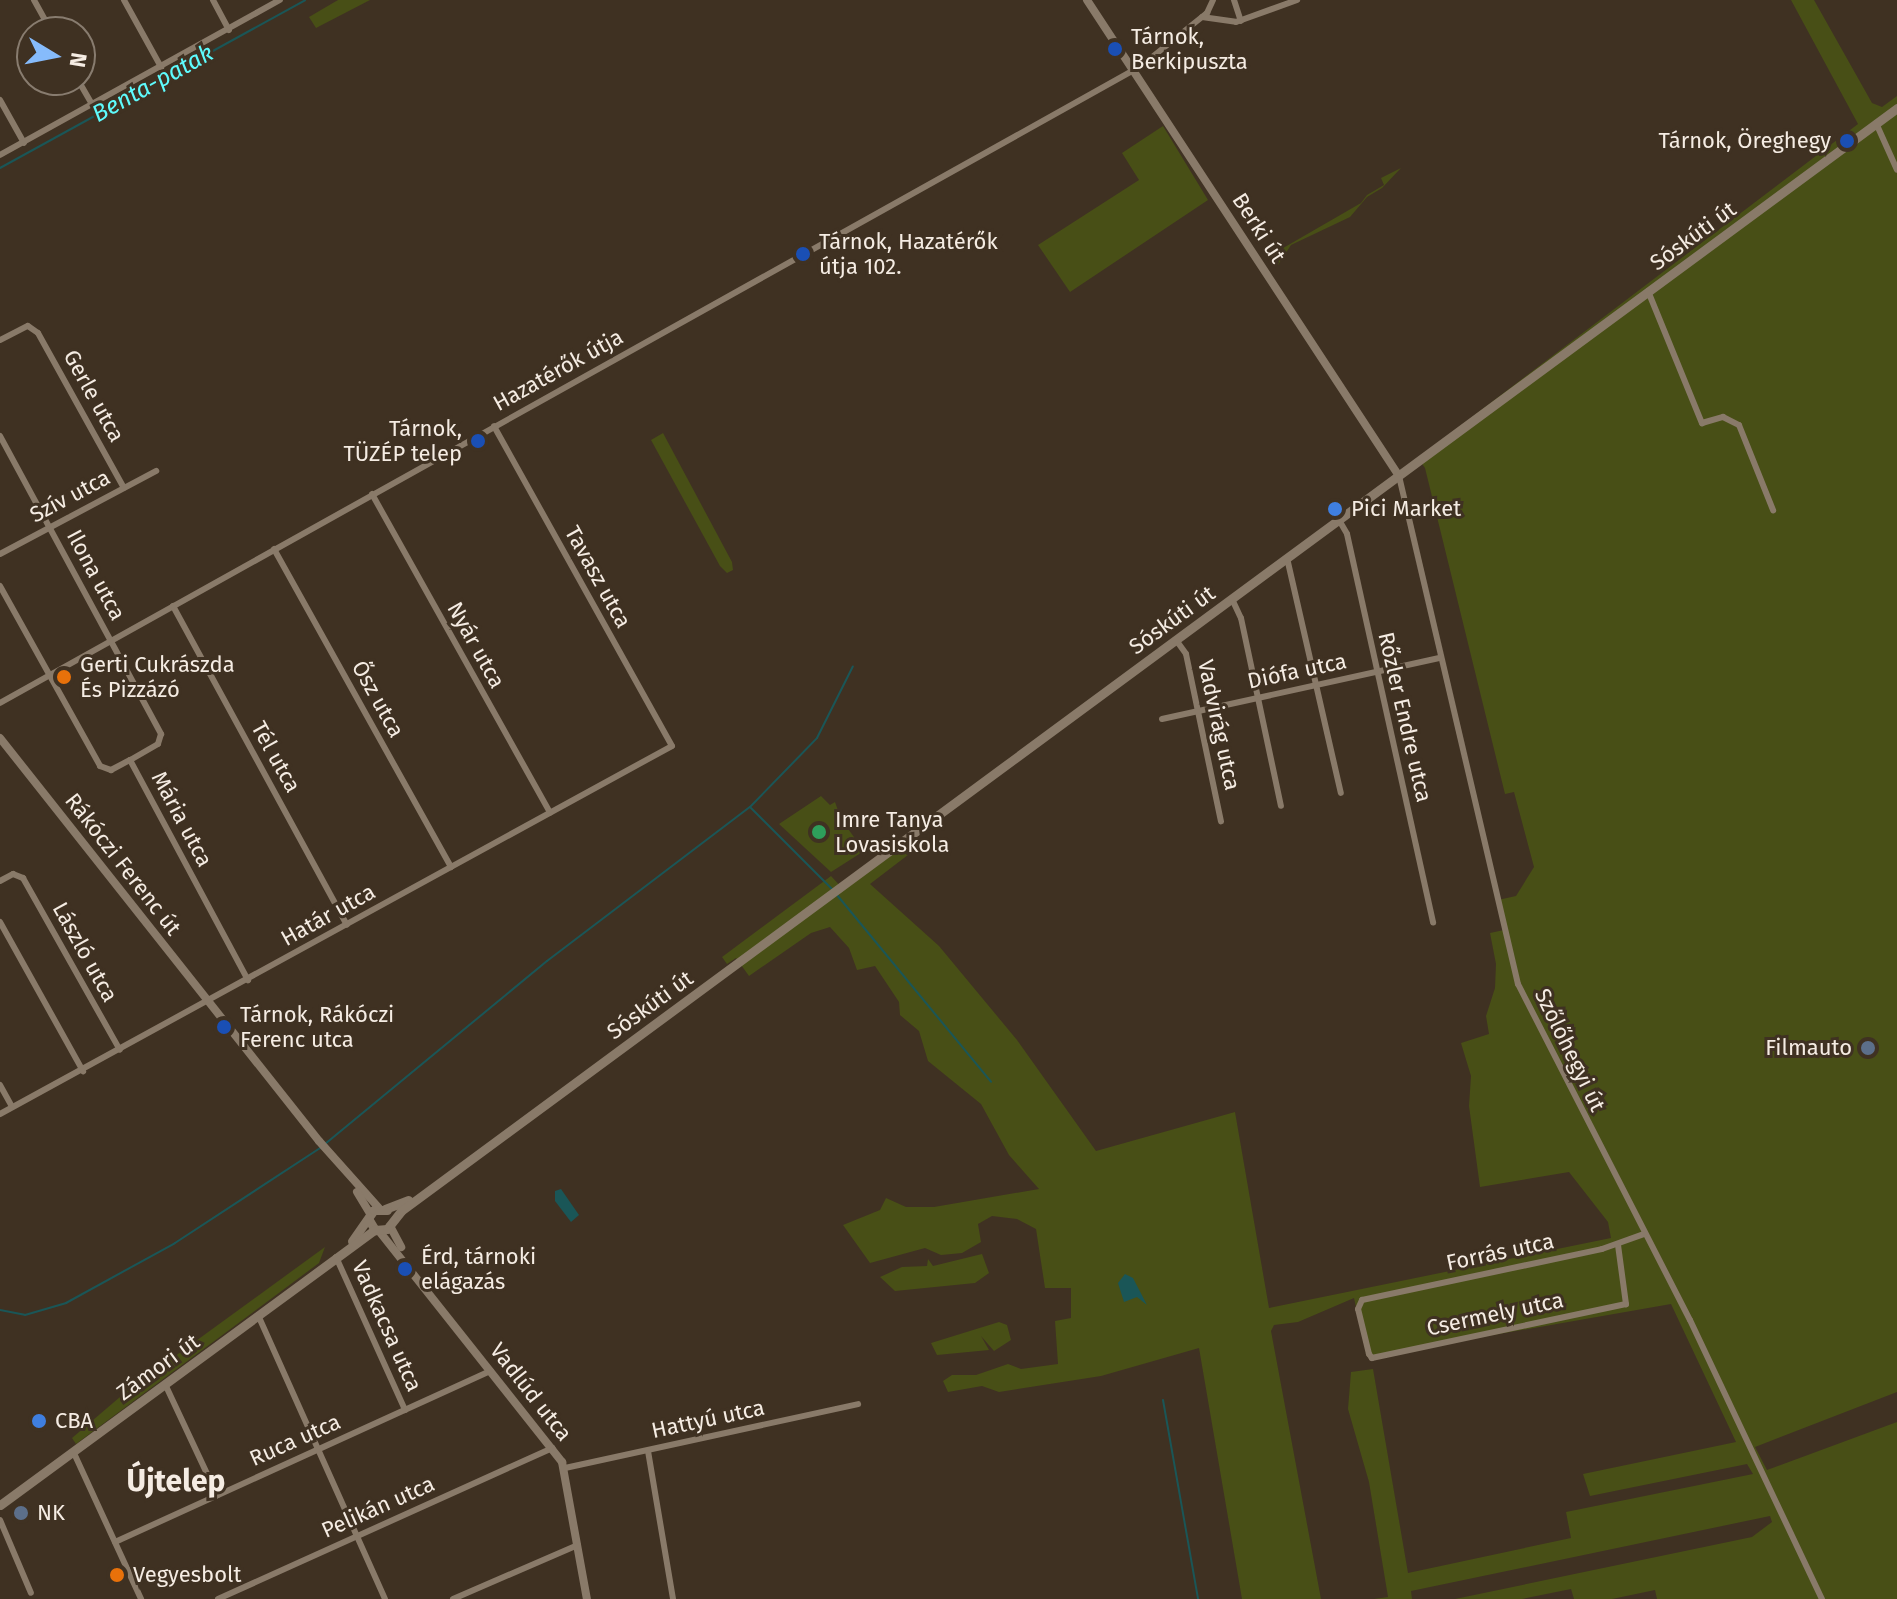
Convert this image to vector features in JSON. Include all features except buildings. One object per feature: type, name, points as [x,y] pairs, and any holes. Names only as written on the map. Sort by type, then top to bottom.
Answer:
[{"type":"main road","name":"Sóskúti út","points":[[377,1231],[391,1224],[468,1162],[1897,108]]},
{"type":"main road","name":"Sóskúti út","points":[[369,1217],[468,1162]]},
{"type":"main road","points":[[382,1208],[391,1224]]},
{"type":"main road","points":[[369,1217],[377,1231]]},
{"type":"main road","name":"Zámori út","points":[[336,1257],[369,1217]]},
{"type":"main road","name":"Zámori út","points":[[0,1505],[336,1257],[377,1231]]},
{"type":"street","points":[[124,0],[161,67]]},
{"type":"street","points":[[213,0],[229,30]]},
{"type":"street","points":[[0,155],[280,0]]},
{"type":"street","name":"Berki út","points":[[1087,0],[1399,476]]},
{"type":"street","name":"Hazatérők útja","points":[[0,703],[1133,70],[1202,17],[1213,0]]},
{"type":"street","points":[[1234,0],[1241,21]]},
{"type":"street","points":[[1202,17],[1241,21],[1297,0]]},
{"type":"street","points":[[87,96],[92,104]]},
{"type":"street","points":[[0,100],[24,143]]},
{"type":"street","points":[[1876,123],[1897,170]]},
{"type":"street","points":[[1648,291],[1702,423],[1723,417],[1739,425],[1773,510]]},
{"type":"street","name":"Gerle utca","points":[[0,340],[28,326],[38,333],[124,488]]},
{"type":"street","name":"Tavasz utca","points":[[494,426],[672,746]]},
{"type":"street","name":"Ilona utca","points":[[0,436],[162,737],[130,760]]},
{"type":"street","name":"Szív utca","points":[[0,554],[156,471]]},
{"type":"street","name":"Szőlőhegyi út","points":[[1399,476],[1513,971],[1545,1046],[1644,1234],[1822,1599]]},
{"type":"street","name":"Nyár utca","points":[[372,494],[550,813]]},
{"type":"street","name":"Rőzler Endre utca","points":[[1339,520],[1347,534],[1433,923]]},
{"type":"street","name":"Ősz utca","points":[[274,549],[451,867]]},
{"type":"street","points":[[1287,558],[1341,793]]},
{"type":"street","name":"Mária utca","points":[[0,586],[100,766],[111,770],[130,760],[248,980]]},
{"type":"street","points":[[1232,599],[1281,806]]},
{"type":"street","name":"Tél utca","points":[[173,606],[347,925]]},
{"type":"street","name":"Vadvirág utca","points":[[1176,640],[1186,654],[1221,821]]},
{"type":"street","name":"Diófa utca","points":[[1162,719],[1440,658]]},
{"type":"street","name":"Rákóczi Ferenc út","points":[[0,738],[341,1168]]},
{"type":"street","name":"Határ utca","points":[[0,1114],[672,746]]},
{"type":"street","name":"László utca","points":[[0,881],[18,874],[120,1050]]},
{"type":"street","points":[[0,922],[83,1071]]},
{"type":"street","points":[[0,1085],[12,1107]]},
{"type":"street","points":[[341,1168],[382,1208]]},
{"type":"street","points":[[341,1168],[369,1217]]},
{"type":"street","name":"Vadlúd utca","points":[[391,1224],[416,1272]]},
{"type":"street","name":"Vadlúd utca","points":[[377,1231],[416,1272],[565,1468],[587,1599]]},
{"type":"street","name":"Forrás utca","points":[[1362,1300],[1618,1245],[1644,1234]]},
{"type":"street","name":"Csermely utca","points":[[1362,1300],[1358,1309],[1372,1358],[1622,1306],[1628,1301],[1618,1245]]},
{"type":"street","name":"Vadkacsa utca","points":[[336,1257],[405,1410]]},
{"type":"street","points":[[258,1315],[385,1599]]},
{"type":"street","name":"Ruca utca","points":[[115,1542],[491,1371]]},
{"type":"street","points":[[165,1384],[217,1495]]},
{"type":"street","name":"Hattyú utca","points":[[565,1468],[858,1404]]},
{"type":"street","name":"Pelikán utca","points":[[218,1599],[552,1448]]},
{"type":"street","points":[[73,1451],[141,1599]]},
{"type":"street","points":[[648,1451],[673,1599]]},
{"type":"street","points":[[0,1520],[31,1593]]},
{"type":"street","points":[[453,1599],[578,1545]]},
{"type":"green space","points":[[338,0],[370,0],[316,28],[309,17]]},
{"type":"green space","points":[[1791,0],[1814,0],[1872,103],[1882,107],[1897,96],[1897,1392],[1755,1447],[1767,1470],[1897,1422],[1897,1599],[1657,1599],[1655,1590],[1612,1599],[1574,1599],[1571,1589],[1522,1599],[1455,1599],[1752,1537],[1772,1522],[1770,1516],[1411,1591],[1412,1599],[1374,1599],[1388,1597],[1369,1482],[1348,1409],[1351,1372],[1373,1369],[1408,1573],[1571,1538],[1566,1512],[1753,1474],[1747,1464],[1590,1496],[1583,1474],[1736,1442],[1671,1304],[1367,1357],[1354,1298],[1298,1322],[1274,1325],[1271,1331],[1321,1599],[1242,1599],[1199,1348],[1101,1376],[999,1392],[982,1386],[948,1392],[943,1381],[952,1375],[976,1375],[1008,1364],[1021,1369],[1058,1364],[1055,1321],[1071,1318],[1071,1288],[1045,1288],[1036,1229],[1017,1219],[992,1216],[978,1224],[981,1242],[962,1253],[941,1255],[925,1248],[870,1263],[843,1225],[880,1210],[886,1198],[906,1207],[934,1207],[1039,1189],[1009,1155],[981,1104],[928,1061],[919,1031],[900,1015],[899,1002],[875,966],[857,970],[849,948],[830,927],[811,933],[749,976],[736,958],[727,964],[722,957],[831,876],[844,890],[915,838],[921,845],[870,884],[939,946],[1017,1040],[1096,1151],[1235,1112],[1269,1308],[1611,1238],[1608,1222],[1569,1172],[1480,1187],[1469,1106],[1471,1076],[1461,1043],[1489,1034],[1486,1016],[1495,988],[1496,964],[1490,933],[1504,930],[1498,900],[1516,896],[1534,867],[1514,792],[1505,794],[1425,468],[1418,458],[1858,124]]},
{"type":"green space","points":[[1163,126],[1208,200],[1070,292],[1038,245],[1139,180],[1122,153]]},
{"type":"green space","points":[[1401,168],[1382,188],[1367,197],[1350,217],[1291,245],[1278,265],[1271,255],[1361,203],[1367,195],[1384,185],[1381,178]]},
{"type":"green space","points":[[663,433],[732,562],[733,570],[727,573],[720,566],[651,440]]},
{"type":"green space","name":"Imre Tanya Lovasiskola","points":[[821,796],[830,805],[835,802],[841,819],[864,851],[831,872],[779,824]]},
{"type":"green space","points":[[325,1247],[319,1263],[76,1444],[72,1438],[127,1391]]},
{"type":"green space","points":[[982,1254],[989,1273],[975,1283],[895,1291],[880,1277],[902,1267],[927,1266],[928,1259],[933,1266]]},
{"type":"green space","points":[[999,1322],[1007,1325],[1011,1340],[994,1351],[981,1336],[989,1350],[937,1355],[931,1343]]},
{"type":"water","points":[[561,1189],[579,1215],[571,1222],[555,1201],[555,1191]]},
{"type":"water","points":[[1125,1274],[1133,1278],[1147,1305],[1137,1297],[1124,1302],[1118,1283]]},
{"type":"waterway","name":"Benta-patak","points":[[0,168],[305,0]]},
{"type":"waterway","points":[[325,1144],[547,961],[750,807],[817,738],[853,666]]},
{"type":"waterway","points":[[750,807],[833,890]]},
{"type":"waterway","points":[[837,895],[991,1082]]},
{"type":"waterway","points":[[0,1310],[25,1315],[66,1303],[175,1243],[320,1148]]},
{"type":"waterway","points":[[1163,1400],[1198,1599]]},
{"type":"place","name":"Tárnok, Berkipuszta","points":[[1115,49]]},
{"type":"place","name":"Tárnok, Öreghegy","points":[[1847,141]]},
{"type":"place","name":"Tárnok, Hazatérők útja 102.","points":[[803,254]]},
{"type":"place","name":"Tárnok, TÜZÉP telep","points":[[478,441]]},
{"type":"place","name":"Pici Market","points":[[1335,509]]},
{"type":"place","name":"Gerti Cukrászda És Pizzázó","points":[[64,677]]},
{"type":"place","name":"Imre Tanya Lovasiskola","points":[[819,832]]},
{"type":"place","name":"Tárnok, Rákóczi Ferenc utca","points":[[224,1027]]},
{"type":"place","name":"Filmauto","points":[[1868,1048]]},
{"type":"place","name":"Érd, tárnoki elágazás","points":[[405,1269]]},
{"type":"place","name":"CBA","points":[[39,1421]]},
{"type":"place","name":"NK","points":[[21,1513]]},
{"type":"place","name":"Vegyesbolt","points":[[117,1575]]},
{"type":"district","name":"Újtelep","points":[[176,1481]]}]
